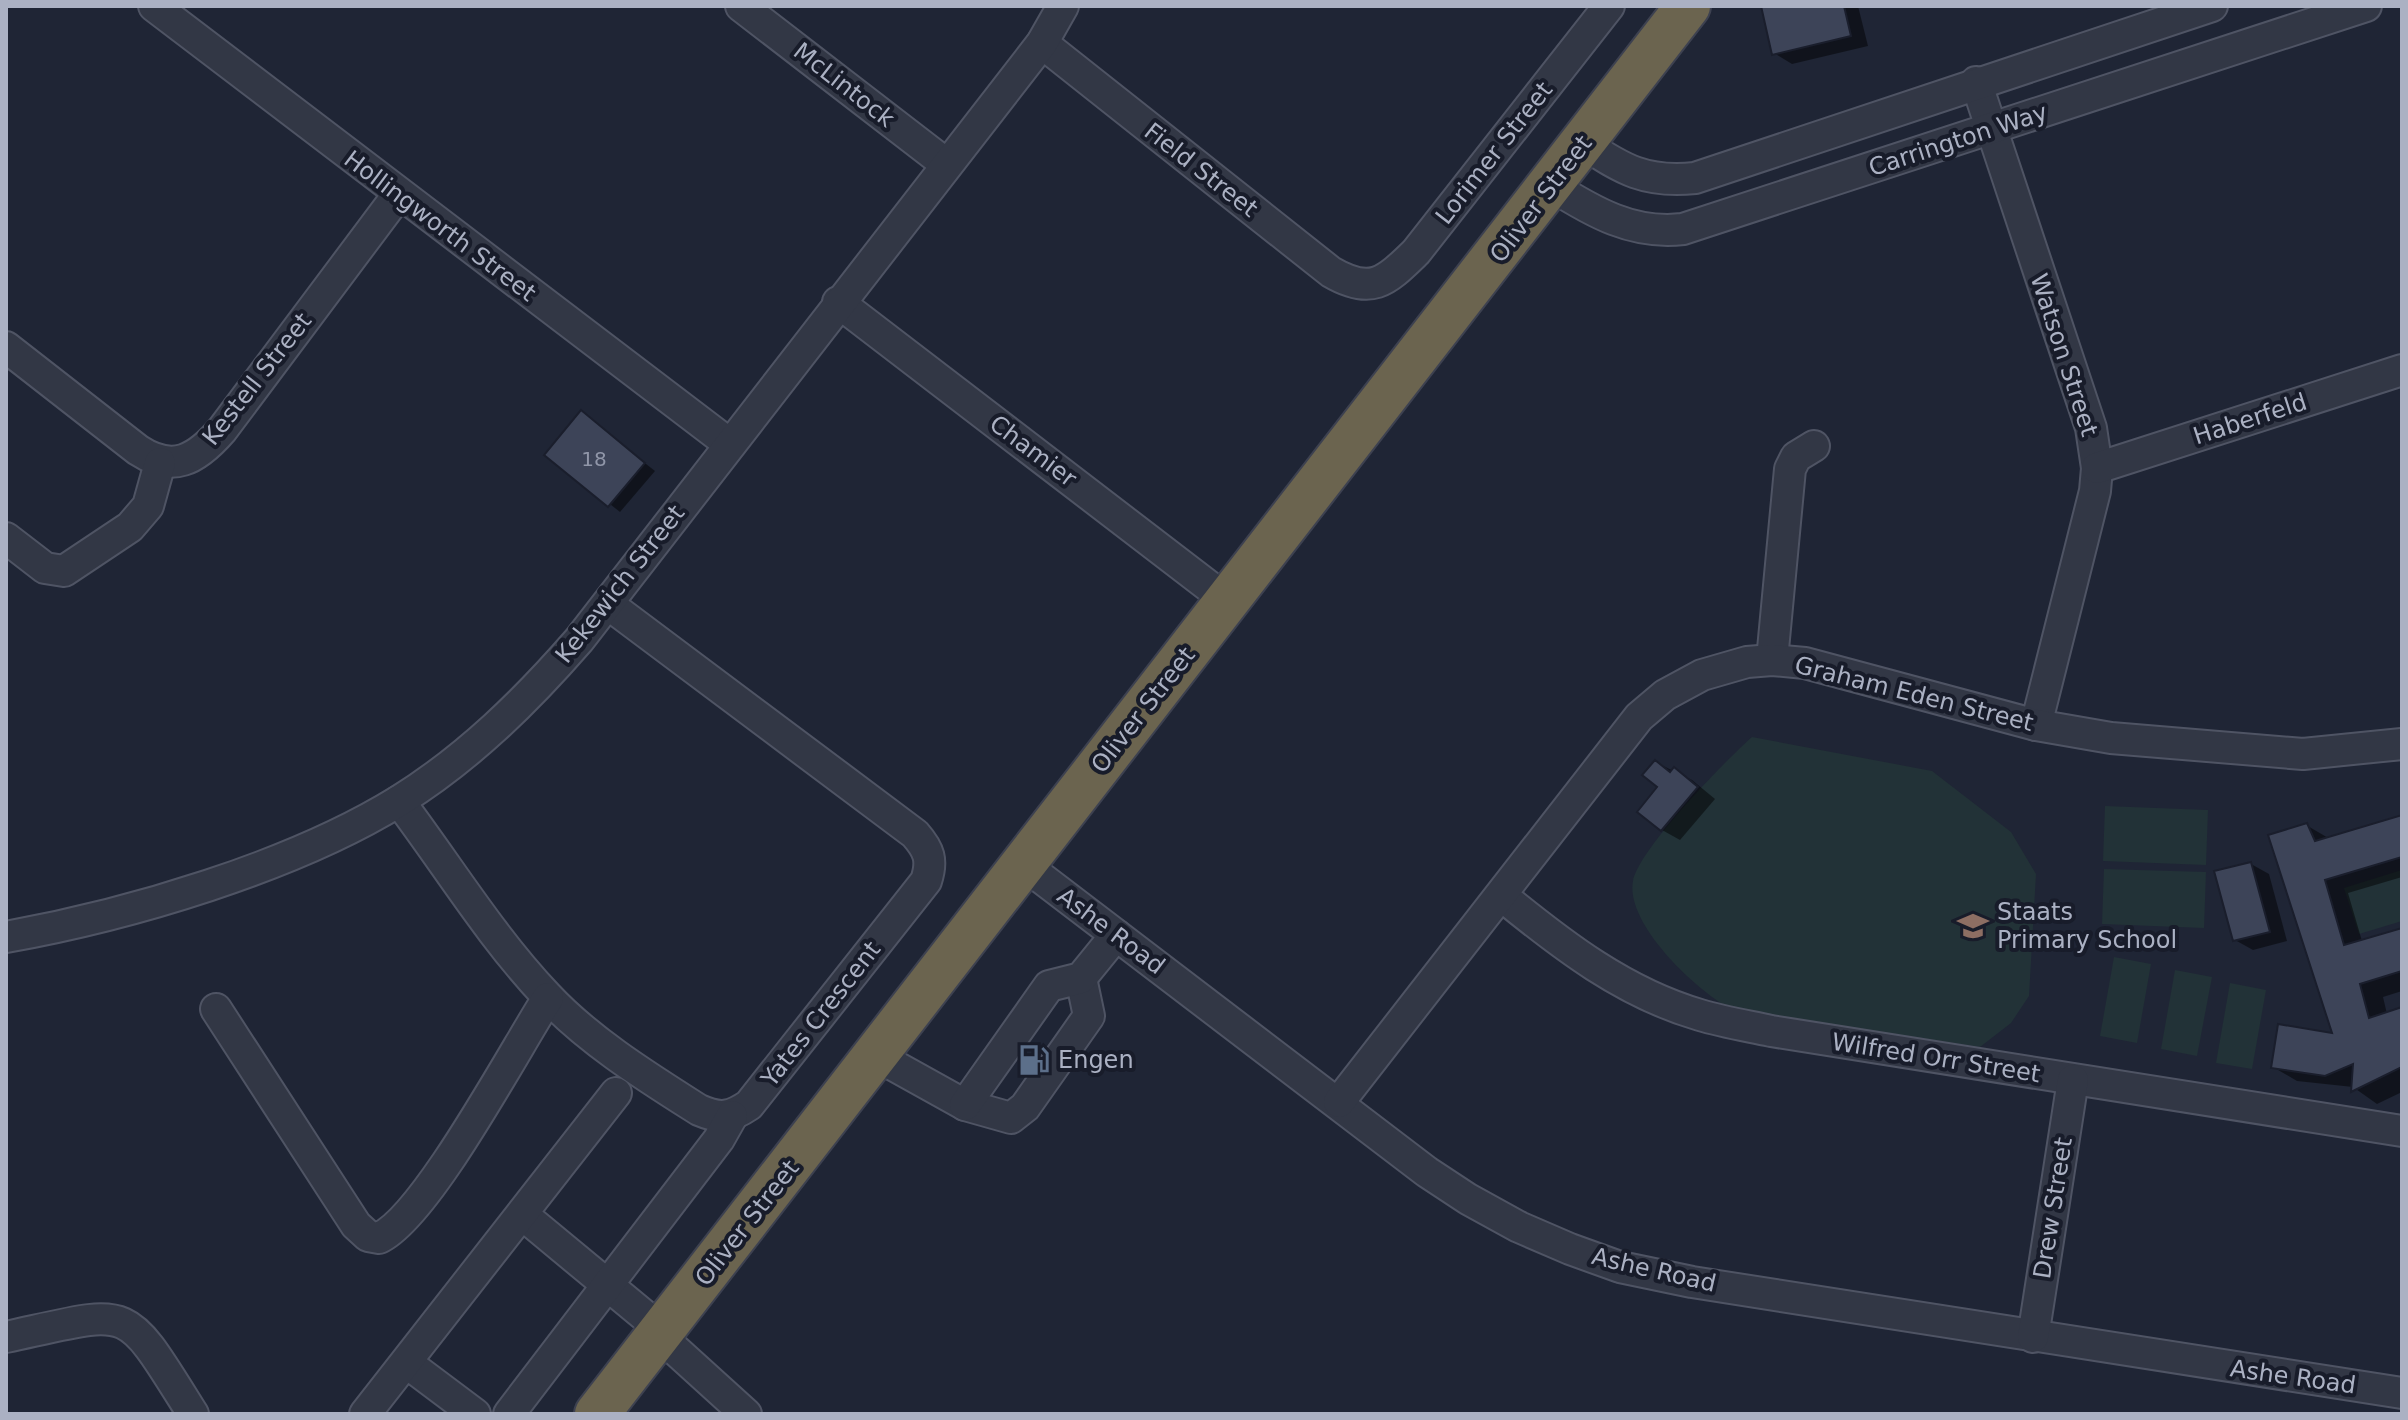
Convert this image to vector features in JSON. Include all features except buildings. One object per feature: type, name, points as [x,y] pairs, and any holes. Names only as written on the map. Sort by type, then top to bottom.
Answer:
[{"type":"highway","name":"Oliver Street","points":[[597,1414],[1552,186],[1688,6]]},
{"type":"street","name":"Hollingworth Street","points":[[154,6],[398,195],[728,443]]},
{"type":"street","name":"McLintock","points":[[741,6],[946,164]]},
{"type":"street","name":"Kekewich Street","points":[[6,937],[144,902],[244,870],[342,831],[399,801],[458,759],[516,709],[608,604],[728,443],[1042,43],[1063,6]]},
{"type":"street","name":"Lorimer Street","points":[[1367,285],[1382,282],[1416,252],[1609,6]]},
{"type":"street","name":"Carrington Way","points":[[1583,143],[1637,175],[1667,181],[1695,178],[2212,6]]},
{"type":"street","name":"Carrington Way","points":[[1552,186],[1628,226],[1648,230],[1683,229],[2366,6]]},
{"type":"street","name":"Field Street","points":[[1042,43],[1331,272],[1347,282],[1367,285]]},
{"type":"street","name":"Watson Street","points":[[1976,82],[1989,130],[2091,428],[2097,468],[2095,491],[2036,725]]},
{"type":"street","name":"Kestell Street","points":[[160,463],[181,461],[214,439],[398,195]]},
{"type":"street","name":"Chamier","points":[[838,302],[1228,601]]},
{"type":"street","points":[[6,347],[138,450],[160,463],[148,506],[130,527],[64,571],[45,568],[6,538]]},
{"type":"street","name":"Haberfeld","points":[[2097,468],[2402,370]]},
{"type":"street","points":[[1772,660],[1790,469],[1796,457],[1814,446]]},
{"type":"street","name":"Yates Crescent","points":[[509,1414],[719,1139],[732,1116],[749,1105],[926,881],[931,864],[927,848],[915,834],[608,604]]},
{"type":"street","name":"Graham Eden Street","points":[[1339,1102],[1639,717],[1665,695],[1702,675],[1747,662],[1772,660],[1805,663],[2036,725],[2166,746],[2303,754],[2402,744]]},
{"type":"street","points":[[399,801],[503,946],[548,998],[580,1026],[699,1110],[715,1117],[732,1116]]},
{"type":"street","name":"Ashe Road","points":[[1023,864],[1427,1172],[1519,1227],[1620,1267],[2033,1337],[2402,1393]]},
{"type":"street","name":"Wilfred Orr Street","points":[[1502,896],[1567,950],[1631,988],[1698,1015],[1771,1031],[2402,1131]]},
{"type":"street","points":[[965,1105],[1049,986],[1081,978],[1116,935]]},
{"type":"street","points":[[875,1055],[965,1105],[1011,1118],[1020,1113],[1089,1016],[1081,978]]},
{"type":"street","points":[[216,1009],[356,1225],[368,1236],[379,1238],[404,1221],[480,1111],[548,998]]},
{"type":"street","name":"Drew Street","points":[[2033,1337],[2073,1080]]},
{"type":"street","points":[[365,1414],[616,1093]]},
{"type":"street","points":[[523,1215],[608,1284],[746,1414]]},
{"type":"street","points":[[6,1337],[113,1317],[139,1332],[193,1414]]},
{"type":"street","points":[[407,1363],[475,1414]]},
{"type":"shaded area","points":[[1752,737],[1932,771],[2011,832],[2036,874],[2029,996],[2011,1023],[1980,1047],[1743,1012],[1728,1007],[1698,986],[1665,953],[1640,916],[1633,898],[1633,881],[1650,848],[1666,828]]},
{"type":"shaded area","points":[[2105,806],[2208,810],[2206,865],[2103,861]]},
{"type":"shaded area","points":[[2104,869],[2206,872],[2204,928],[2102,924]]},
{"type":"shaded area","points":[[2402,870],[2402,921],[2359,934],[2344,888]]},
{"type":"shaded area","points":[[2114,957],[2151,964],[2137,1043],[2100,1036]]},
{"type":"shaded area","points":[[2175,970],[2212,977],[2197,1056],[2161,1049]]},
{"type":"shaded area","points":[[2230,983],[2266,990],[2252,1069],[2216,1063]]},
{"type":"place","name":"Staats Primary School","points":[[1973,926]]},
{"type":"place","name":"Engen","points":[[1034,1060]]}]
